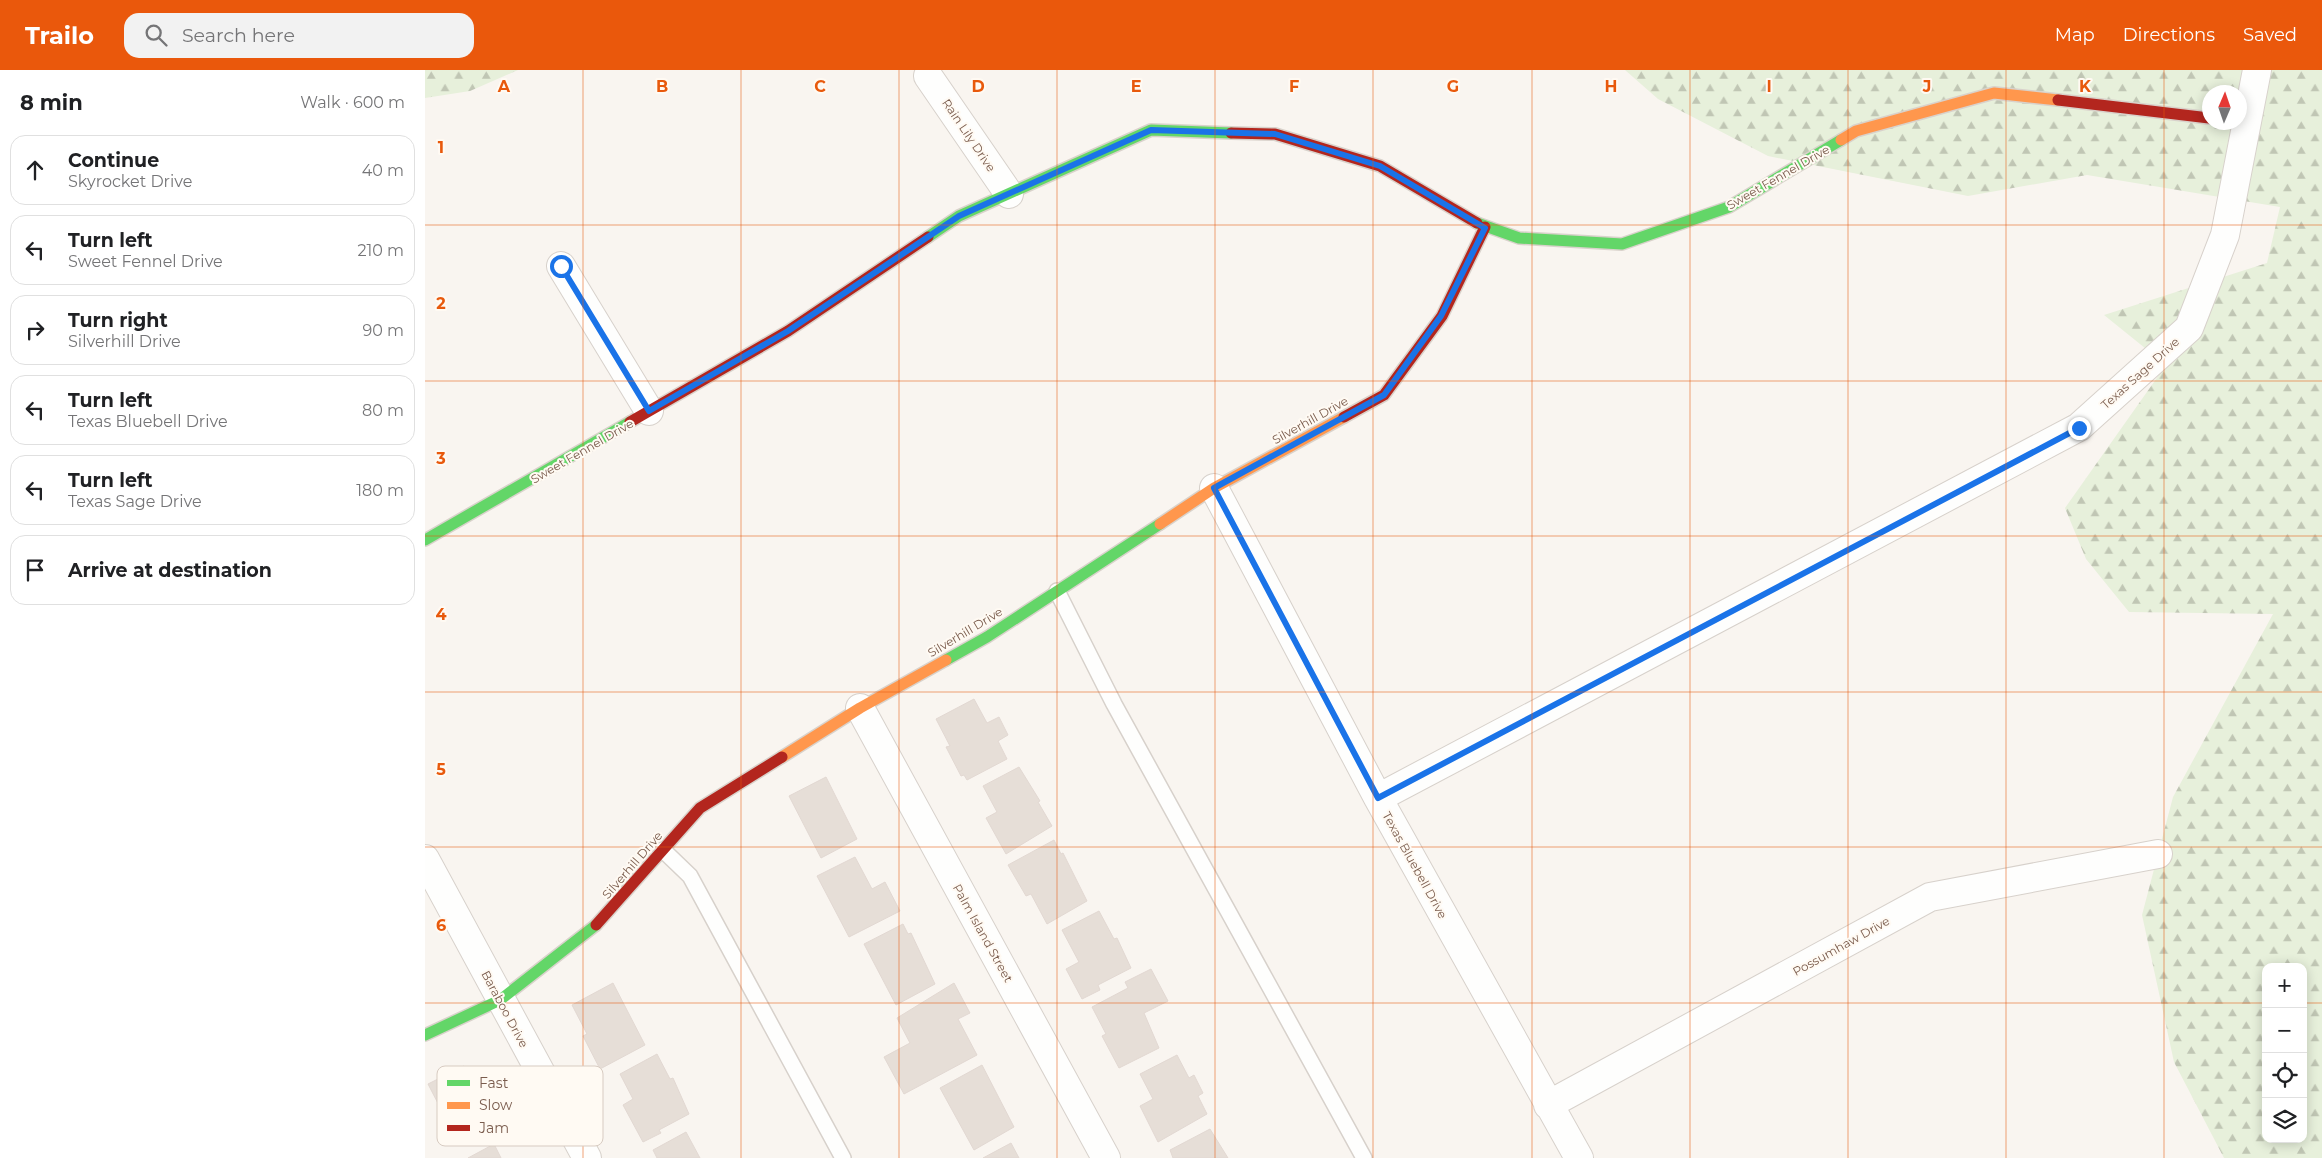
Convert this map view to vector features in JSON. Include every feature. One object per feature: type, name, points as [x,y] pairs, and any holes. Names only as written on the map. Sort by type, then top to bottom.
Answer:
[{"type":"street","name":"Texas Sage Drive","points":[[2247,106],[2257,70]]},
{"type":"street","name":"Rain Lily Drive","points":[[928,76],[1009,194]]},
{"type":"street","name":"Sweet Fennel Drive","points":[[425,540],[788,331],[959,216],[1151,130],[1275,134],[1380,166],[1485,228],[1519,238],[1622,244],[1729,207],[1855,132],[1994,93],[2202,117]]},
{"type":"street","name":"Texas Sage Drive","points":[[1378,798],[2079,428],[2189,328],[2225,235],[2242,130]]},
{"type":"street","name":"Silverhill Drive","points":[[425,1035],[500,1000],[599,923],[700,808],[860,708],[987,637],[1214,488],[1384,395],[1441,316],[1485,228]]},
{"type":"street","points":[[561,266],[649,411]]},
{"type":"street","name":"Texas Bluebell Drive","points":[[1214,488],[1378,798],[1579,1158]]},
{"type":"street","name":"Palm Island Street","points":[[860,708],[1107,1158]]},
{"type":"street","name":"Possumhaw Drive","points":[[1548,1105],[1930,897],[2158,854]]},
{"type":"street","name":"Baraboo Drive","points":[[425,859],[536,1066]]},
{"type":"street","name":"Baraboo Drive","points":[[580,1146],[587,1158]]},
{"type":"lane","points":[[1057,591],[1114,704],[1364,1158]]},
{"type":"lane","points":[[663,850],[690,876],[843,1158]]},
{"type":"green space","points":[[425,70],[518,70],[470,91],[425,98]]},
{"type":"green space","points":[[1625,70],[2322,70],[2322,1158],[2224,1158],[2174,1062],[2142,915],[2173,797],[2273,614],[2129,612],[2086,559],[2065,508],[2166,365],[2104,315],[2267,263],[2280,207],[2087,175],[1968,196],[1768,156],[1658,99]]},
{"type":"building","points":[[974,699],[987,723],[999,717],[1008,735],[998,741],[1007,759],[967,780],[964,775],[961,776],[946,747],[950,746],[936,719]]},
{"type":"building","points":[[1019,767],[1040,801],[1038,802],[1052,826],[1006,854],[986,818],[997,812],[983,786]]},
{"type":"building","points":[[826,777],[857,839],[821,858],[789,796]]},
{"type":"building","points":[[1054,840],[1061,854],[1063,853],[1087,901],[1047,924],[1031,894],[1026,896],[1008,865]]},
{"type":"building","points":[[855,857],[872,889],[885,882],[900,911],[849,937],[817,876]]},
{"type":"building","points":[[1099,911],[1114,939],[1117,938],[1131,968],[1098,985],[1100,990],[1082,999],[1066,969],[1079,962],[1062,930]]},
{"type":"building","points":[[903,924],[908,934],[911,933],[935,984],[896,1005],[864,944]]},
{"type":"building","points":[[1151,969],[1168,1001],[1144,1013],[1159,1048],[1119,1068],[1102,1036],[1106,1034],[1092,1007],[1128,988],[1125,982]]},
{"type":"building","points":[[613,983],[645,1045],[603,1067],[598,1066],[583,1036],[587,1034],[572,1005]]},
{"type":"building","points":[[954,983],[970,1013],[958,1019],[977,1055],[904,1094],[884,1057],[910,1043],[897,1018]]},
{"type":"building","points":[[657,1054],[670,1079],[673,1078],[689,1114],[659,1130],[661,1133],[643,1142],[623,1105],[633,1099],[620,1074]]},
{"type":"building","points":[[1177,1055],[1189,1078],[1194,1075],[1203,1093],[1198,1096],[1207,1114],[1158,1142],[1140,1106],[1153,1099],[1140,1074]]},
{"type":"building","points":[[982,1065],[1014,1127],[974,1150],[940,1088]]},
{"type":"building","points":[[437,1080],[437,1101],[428,1084]]},
{"type":"building","points":[[1210,1129],[1228,1158],[1173,1158],[1170,1150]]},
{"type":"building","points":[[686,1132],[700,1158],[657,1158],[653,1150]]},
{"type":"building","points":[[1011,1143],[1019,1158],[983,1158]]},
{"type":"building","points":[[490,1146],[495,1146],[501,1158],[468,1158]]},
{"type":"traffic: fast","points":[[928,237],[959,216],[1151,130],[1231,133]]},
{"type":"traffic: fast","points":[[1477,223],[1519,238],[1622,244],[1729,207],[1841,140]]},
{"type":"traffic: fast","points":[[425,540],[630,422]]},
{"type":"traffic: fast","points":[[946,660],[987,637],[1160,524]]},
{"type":"traffic: fast","points":[[425,1035],[500,1000],[596,925]]},
{"type":"traffic: slow","points":[[1841,140],[1856,131],[1994,93],[2058,100]]},
{"type":"traffic: slow","points":[[1160,524],[1214,488],[1344,417]]},
{"type":"traffic: slow","points":[[782,757],[860,708],[946,660]]},
{"type":"traffic: jam","points":[[2058,100],[2202,117]]},
{"type":"traffic: jam","points":[[1231,133],[1275,134],[1380,166],[1477,223]]},
{"type":"traffic: jam","points":[[1344,417],[1384,395],[1442,316],[1485,227]]},
{"type":"traffic: jam","points":[[630,422],[788,331],[928,237]]},
{"type":"traffic: jam","points":[[596,925],[700,808],[782,757]]},
{"type":"route","points":[[561,266],[649,411],[788,331],[959,216],[1151,130],[1275,134],[1380,166],[1485,228],[1441,316],[1384,395],[1214,488],[1378,798],[2079,428]]}]
